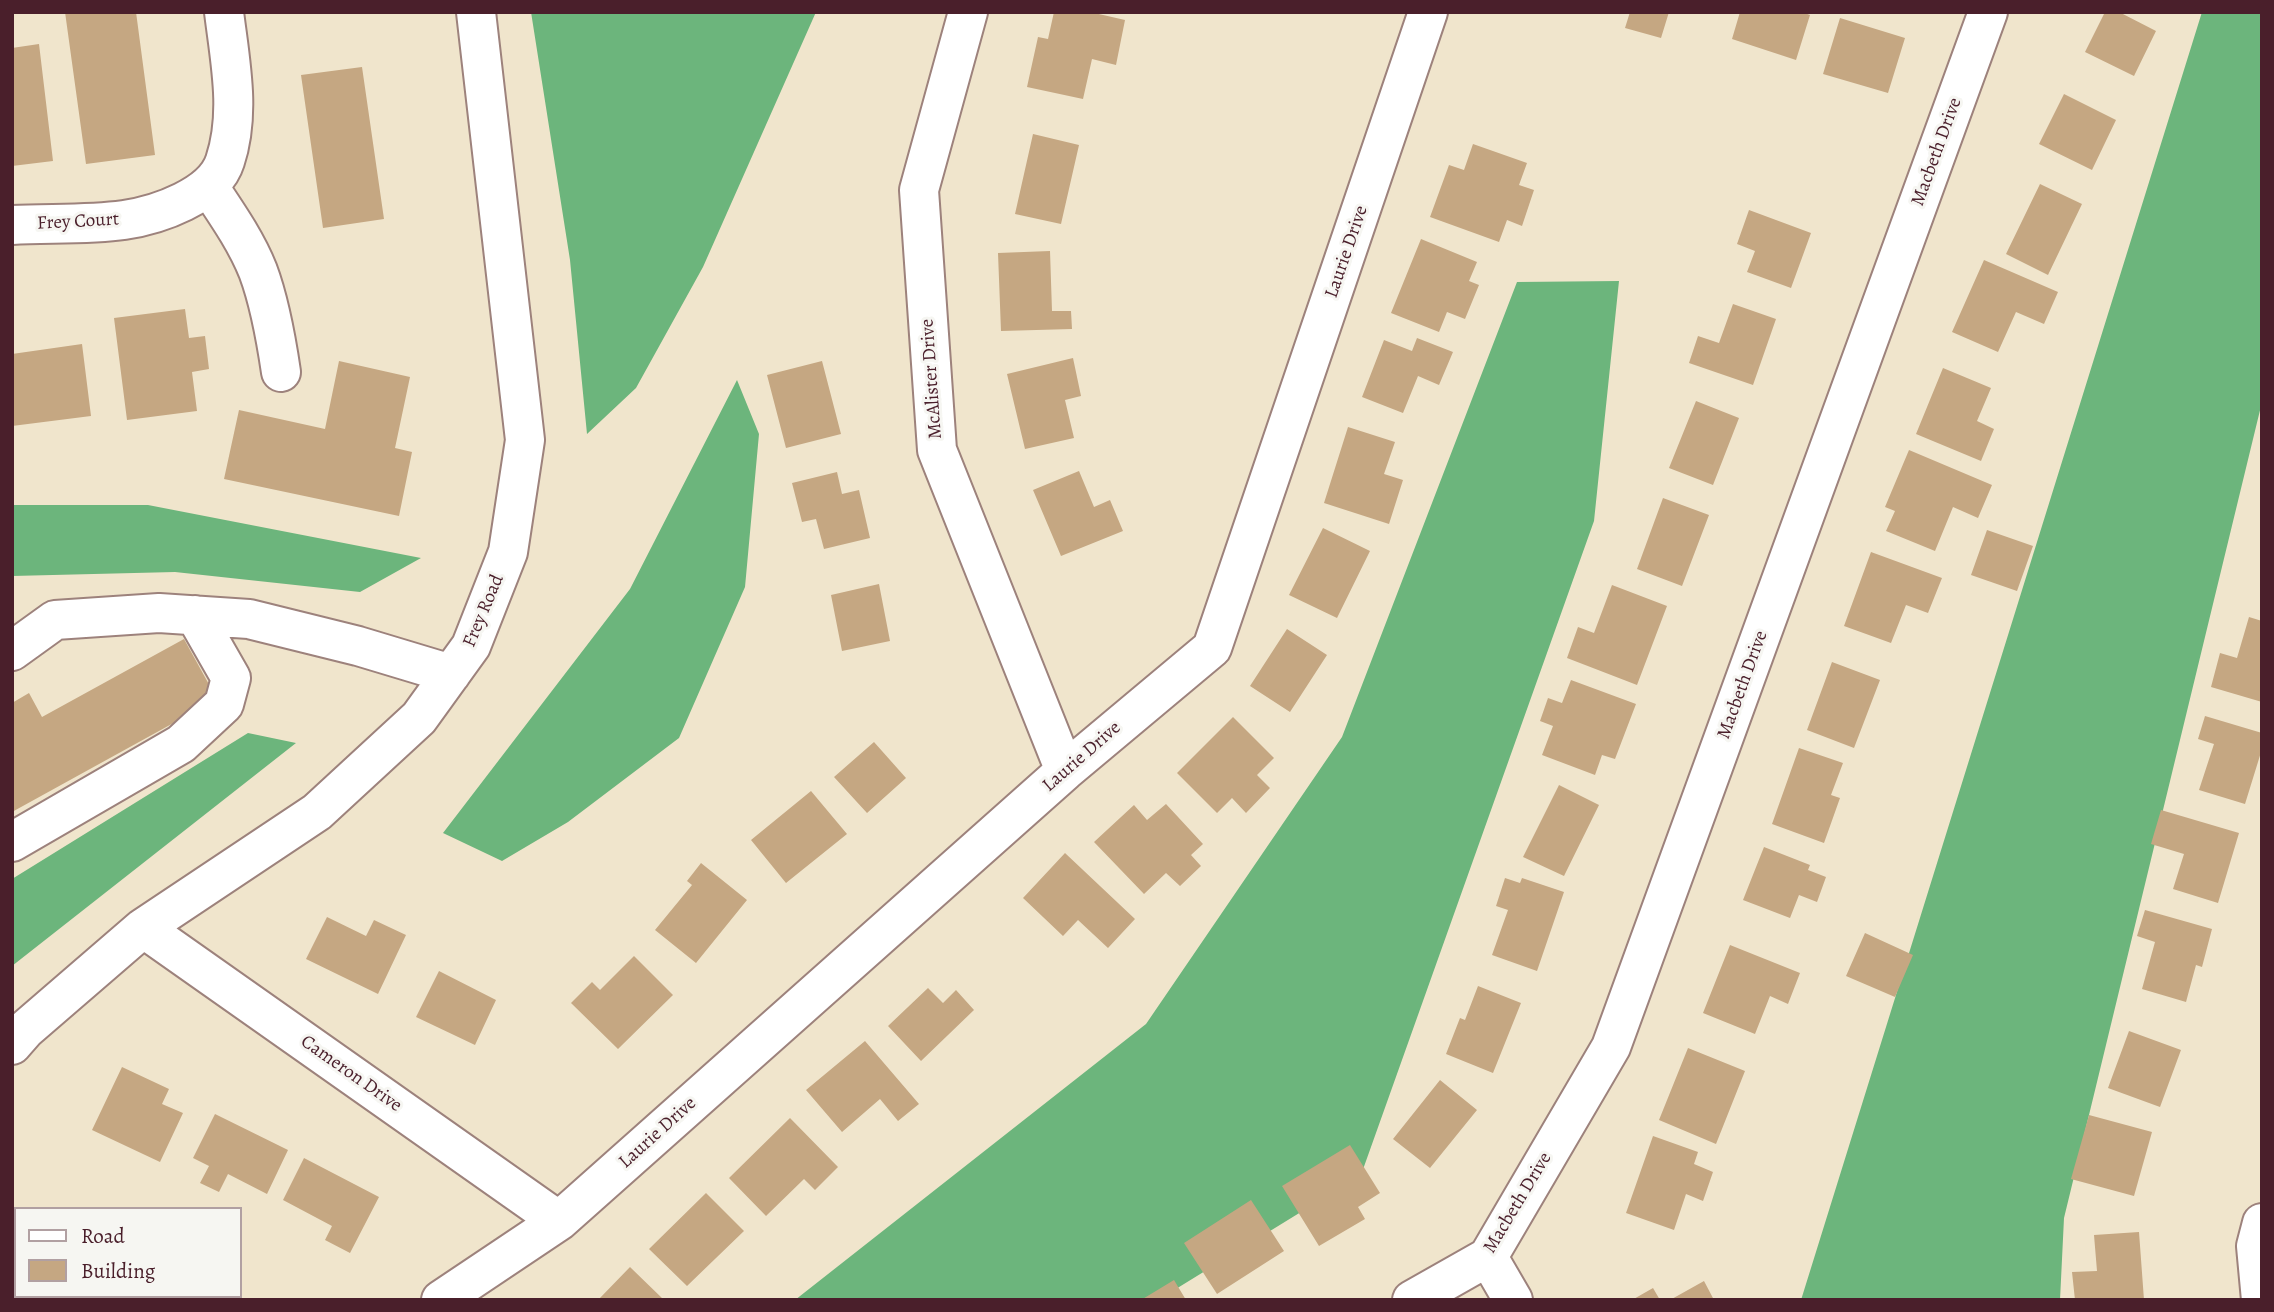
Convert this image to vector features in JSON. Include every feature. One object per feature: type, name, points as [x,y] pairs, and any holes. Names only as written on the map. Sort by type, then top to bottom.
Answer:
[{"type":"street","points":[[224,12],[234,94],[225,163],[209,187],[238,231],[258,271],[274,327],[281,372]]},
{"type":"street","name":"Frey Road","points":[[12,1045],[26,1029],[142,928],[317,812],[419,718],[471,646],[509,552],[525,440],[476,12]]},
{"type":"street","name":"McAlister Drive","points":[[968,12],[919,190],[937,450],[1065,771]]},
{"type":"street","name":"Laurie Drive","points":[[441,1300],[559,1221],[1065,771],[1212,648],[1428,12]]},
{"type":"street","name":"Macbeth Drive","points":[[1412,1300],[1488,1257],[1611,1047],[1988,12]]},
{"type":"street","name":"Frey Court","points":[[12,225],[125,220],[175,206],[209,187]]},
{"type":"street","points":[[12,651],[55,620],[159,613],[249,619],[358,646],[450,674]]},
{"type":"street","points":[[12,842],[181,744],[223,704],[231,678],[195,615]]},
{"type":"street","name":"Cameron Drive","points":[[142,928],[559,1221]]},
{"type":"street","points":[[2261,1300],[2256,1246],[2262,1223]]},
{"type":"street","points":[[1488,1257],[1514,1300]]},
{"type":"green space","points":[[531,12],[816,12],[703,267],[636,388],[587,434],[570,260]]},
{"type":"green space","points":[[2202,12],[2262,12],[2262,402],[2064,1218],[2060,1300],[1801,1300]]},
{"type":"green space","points":[[1619,281],[1594,521],[1361,1175],[1158,1300],[795,1300],[1146,1024],[1342,737],[1517,282]]},
{"type":"green space","points":[[737,380],[759,434],[745,587],[679,738],[568,822],[502,861],[443,833],[630,589]]},
{"type":"green space","points":[[12,505],[148,505],[421,558],[360,592],[175,572],[12,576]]},
{"type":"green space","points":[[248,733],[296,743],[12,966],[12,879]]},
{"type":"building","points":[[65,12],[136,12],[155,155],[86,164]]},
{"type":"building","points":[[1054,12],[1090,12],[1125,20],[1116,65],[1092,59],[1083,99],[1027,87],[1038,37],[1048,39]]},
{"type":"building","points":[[1630,12],[1669,12],[1661,38],[1625,28]]},
{"type":"building","points":[[1740,12],[1802,12],[1810,15],[1796,60],[1732,39]]},
{"type":"building","points":[[2105,12],[2119,12],[2156,31],[2134,76],[2085,52]]},
{"type":"building","points":[[1840,18],[1905,38],[1888,93],[1823,74]]},
{"type":"building","points":[[39,44],[53,161],[12,166],[12,48]]},
{"type":"building","points":[[362,67],[384,219],[323,228],[301,75]]},
{"type":"building","points":[[2064,94],[2116,120],[2092,170],[2039,144]]},
{"type":"building","points":[[1033,134],[1079,145],[1061,224],[1015,214]]},
{"type":"building","points":[[1473,144],[1527,163],[1519,185],[1534,190],[1522,226],[1507,220],[1499,242],[1430,217],[1449,165],[1464,170]]},
{"type":"building","points":[[2040,184],[2082,204],[2048,275],[2006,254]]},
{"type":"building","points":[[1749,210],[1811,233],[1791,288],[1747,272],[1755,251],[1737,244]]},
{"type":"building","points":[[1421,239],[1477,262],[1469,281],[1479,285],[1465,319],[1447,312],[1439,332],[1391,313]]},
{"type":"building","points":[[1050,251],[1052,311],[1071,311],[1072,329],[1001,331],[998,253]]},
{"type":"building","points":[[1984,260],[2058,292],[2044,324],[2016,312],[1998,352],[1952,332]]},
{"type":"building","points":[[1733,304],[1776,319],[1753,385],[1689,363],[1698,336],[1719,343]]},
{"type":"building","points":[[185,309],[189,338],[205,336],[209,369],[192,372],[197,411],[127,420],[114,318]]},
{"type":"building","points":[[1417,338],[1453,352],[1439,385],[1418,376],[1403,413],[1362,397],[1384,340],[1412,351]]},
{"type":"building","points":[[82,344],[91,416],[12,426],[12,354]]},
{"type":"building","points":[[1073,358],[1081,396],[1065,400],[1074,438],[1025,449],[1007,374]]},
{"type":"building","points":[[339,361],[410,377],[395,448],[412,452],[399,516],[224,479],[239,410],[325,429]]},
{"type":"building","points":[[822,361],[841,434],[786,448],[767,375]]},
{"type":"building","points":[[1943,368],[1991,388],[1977,421],[1994,429],[1981,461],[1916,434]]},
{"type":"building","points":[[1696,401],[1739,418],[1713,485],[1669,468]]},
{"type":"building","points":[[1348,427],[1395,442],[1384,474],[1403,480],[1389,524],[1324,503]]},
{"type":"building","points":[[1909,450],[1992,485],[1978,518],[1953,507],[1935,551],[1886,531],[1895,511],[1885,507]]},
{"type":"building","points":[[1079,471],[1094,507],[1110,500],[1123,531],[1061,556],[1033,490]]},
{"type":"building","points":[[837,472],[842,494],[859,490],[870,538],[824,549],[816,519],[802,522],[792,483]]},
{"type":"building","points":[[1663,498],[1709,515],[1682,586],[1637,569]]},
{"type":"building","points":[[1323,528],[1370,551],[1337,618],[1289,595]]},
{"type":"building","points":[[1987,530],[2033,546],[2017,591],[1971,575]]},
{"type":"building","points":[[1871,552],[1942,578],[1928,613],[1906,605],[1891,643],[1844,626]]},
{"type":"building","points":[[879,584],[890,641],[842,651],[831,595]]},
{"type":"building","points":[[1612,585],[1667,606],[1637,685],[1567,658],[1578,627],[1594,633]]},
{"type":"building","points":[[2249,617],[2262,621],[2262,702],[2211,687],[2220,653],[2237,658]]},
{"type":"building","points":[[1287,629],[1327,655],[1290,712],[1250,686]]},
{"type":"building","points":[[184,639],[217,699],[12,812],[12,703],[29,693],[42,717]]},
{"type":"building","points":[[1832,662],[1880,680],[1854,748],[1807,730]]},
{"type":"building","points":[[1571,680],[1636,704],[1615,759],[1602,755],[1595,775],[1542,755],[1553,726],[1540,721],[1548,698],[1562,703]]},
{"type":"building","points":[[2205,716],[2262,733],[2262,749],[2245,804],[2199,790],[2214,744],[2198,739]]},
{"type":"building","points":[[1233,717],[1274,758],[1257,775],[1270,788],[1246,813],[1232,798],[1217,813],[1177,773]]},
{"type":"building","points":[[874,742],[906,778],[867,813],[834,777]]},
{"type":"building","points":[[1799,748],[1843,763],[1831,795],[1840,798],[1824,843],[1772,824]]},
{"type":"building","points":[[1559,785],[1599,805],[1564,876],[1523,857]]},
{"type":"building","points":[[811,791],[847,834],[786,883],[751,840]]},
{"type":"building","points":[[1166,804],[1203,844],[1191,855],[1201,866],[1180,886],[1166,873],[1144,894],[1094,842],[1134,805],[1147,820]]},
{"type":"building","points":[[2161,810],[2239,833],[2218,903],[2173,889],[2184,854],[2151,844]]},
{"type":"building","points":[[1764,847],[1810,865],[1808,870],[1826,877],[1817,902],[1799,895],[1790,918],[1743,900]]},
{"type":"building","points":[[1065,853],[1135,919],[1108,948],[1078,920],[1063,936],[1023,898]]},
{"type":"building","points":[[701,863],[747,900],[696,963],[655,930],[692,885],[687,881]]},
{"type":"building","points":[[1505,878],[1520,883],[1522,878],[1564,892],[1537,971],[1492,955],[1508,910],[1496,906]]},
{"type":"building","points":[[2145,910],[2212,929],[2202,967],[2196,965],[2186,1002],[2142,989],[2155,942],[2137,936]]},
{"type":"building","points":[[327,917],[366,936],[374,920],[406,935],[378,994],[306,959]]},
{"type":"building","points":[[1865,933],[1913,955],[1895,997],[1846,976]]},
{"type":"building","points":[[1730,945],[1800,973],[1788,1004],[1770,996],[1755,1034],[1703,1013]]},
{"type":"building","points":[[634,956],[673,995],[618,1049],[571,1003],[592,982],[600,990]]},
{"type":"building","points":[[439,971],[496,1000],[475,1045],[416,1017]]},
{"type":"building","points":[[1478,986],[1521,1003],[1493,1073],[1446,1054],[1460,1018],[1465,1020]]},
{"type":"building","points":[[928,988],[943,1003],[956,990],[974,1010],[921,1061],[888,1026]]},
{"type":"building","points":[[2129,1031],[2181,1050],[2160,1107],[2108,1088]]},
{"type":"building","points":[[865,1041],[919,1104],[898,1121],[880,1099],[842,1132],[806,1090]]},
{"type":"building","points":[[1688,1048],[1745,1071],[1716,1144],[1659,1120]]},
{"type":"building","points":[[122,1067],[169,1089],[162,1104],[183,1113],[160,1162],[92,1130]]},
{"type":"building","points":[[1440,1080],[1477,1110],[1430,1168],[1393,1139]]},
{"type":"building","points":[[215,1114],[288,1150],[267,1194],[228,1174],[219,1192],[200,1183],[209,1166],[193,1158]]},
{"type":"building","points":[[2089,1115],[2152,1132],[2134,1196],[2071,1179]]},
{"type":"building","points":[[790,1118],[838,1167],[815,1190],[804,1179],[766,1216],[729,1178]]},
{"type":"building","points":[[1653,1136],[1698,1152],[1694,1164],[1713,1172],[1703,1201],[1686,1194],[1674,1230],[1626,1213]]},
{"type":"building","points":[[1350,1145],[1380,1193],[1358,1207],[1365,1219],[1319,1246],[1282,1186]]},
{"type":"building","points":[[304,1158],[379,1197],[350,1253],[325,1240],[332,1226],[283,1200]]},
{"type":"building","points":[[706,1193],[744,1231],[687,1286],[649,1249]]},
{"type":"building","points":[[1251,1200],[1284,1251],[1217,1294],[1184,1243]]},
{"type":"building","points":[[2139,1232],[2144,1300],[2075,1300],[2072,1272],[2097,1271],[2094,1235]]},
{"type":"building","points":[[630,1267],[664,1300],[598,1300]]},
{"type":"building","points":[[1174,1280],[1186,1300],[1141,1300]]},
{"type":"building","points":[[1704,1281],[1714,1300],[1670,1300]]},
{"type":"building","points":[[1653,1288],[1660,1300],[1632,1300]]}]
